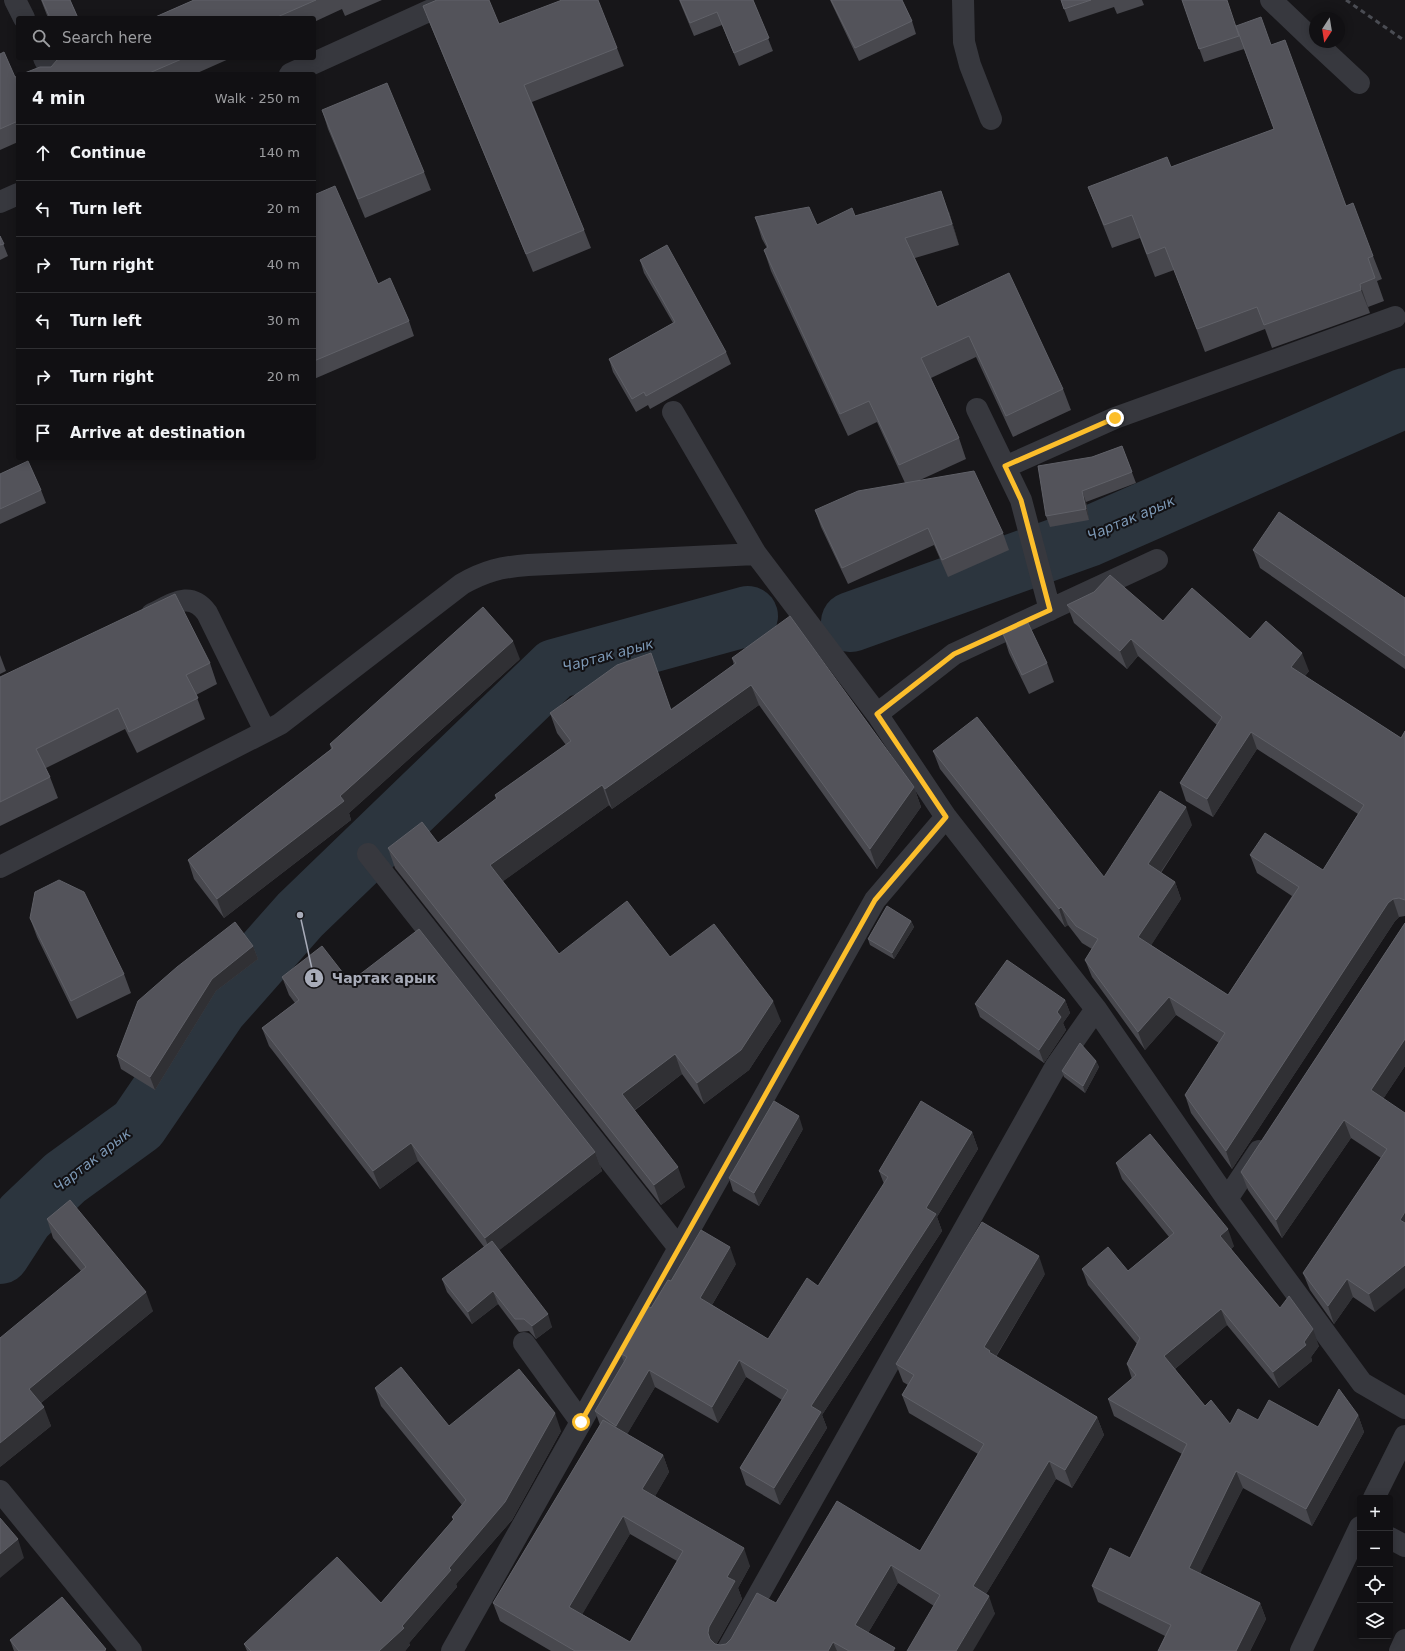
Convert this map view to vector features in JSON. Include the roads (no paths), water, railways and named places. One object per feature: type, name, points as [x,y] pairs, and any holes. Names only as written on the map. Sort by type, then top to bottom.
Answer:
[{"type":"street","points":[[15,0],[23,16]]},
{"type":"street","points":[[294,72],[453,0]]},
{"type":"street","points":[[963,0],[964,42],[970,64],[991,119]]},
{"type":"street","points":[[1271,0],[1309,36]]},
{"type":"street","points":[[1321,48],[1359,83]]},
{"type":"street","points":[[45,60],[51,72]]},
{"type":"street","points":[[0,202],[16,195]]},
{"type":"street","points":[[1005,466],[1115,418],[1395,317]]},
{"type":"street","points":[[977,409],[1021,500],[1050,610]]},
{"type":"street","points":[[673,412],[756,554],[877,714],[946,817],[1096,1009],[1228,1199],[1362,1383],[1405,1408]]},
{"type":"street","points":[[0,866],[280,724],[462,584],[482,573],[502,567],[528,565],[756,554]]},
{"type":"street","points":[[877,714],[954,654],[1158,560]]},
{"type":"street","points":[[132,624],[174,604],[190,600],[200,604],[207,613],[265,732]]},
{"type":"street","points":[[452,1651],[875,900],[946,817]]},
{"type":"street","points":[[368,854],[679,1248]]},
{"type":"street","points":[[727,1651],[1056,1066],[1096,1009]]},
{"type":"street","points":[[1228,1199],[1271,1133]]},
{"type":"street","points":[[524,1343],[581,1422]]},
{"type":"street","points":[[1376,1495],[1405,1436]]},
{"type":"street","points":[[0,1491],[131,1651]]},
{"type":"street","points":[[1301,1651],[1358,1531]]},
{"type":"street","points":[[1393,1540],[1405,1546]]},
{"type":"street","points":[[1400,1651],[1405,1640]]},
{"type":"waterway","name":"Чартак арык","points":[[851,622],[1088,537],[1405,398]]},
{"type":"waterway","name":"Чартак арык","points":[[0,1254],[24,1217],[65,1178],[138,1125],[217,1009],[300,915],[555,669],[748,616]]},
{"type":"railway","points":[[1346,0],[1405,41]]},
{"type":"place","name":"Чартак арык","points":[[300,915]]}]
